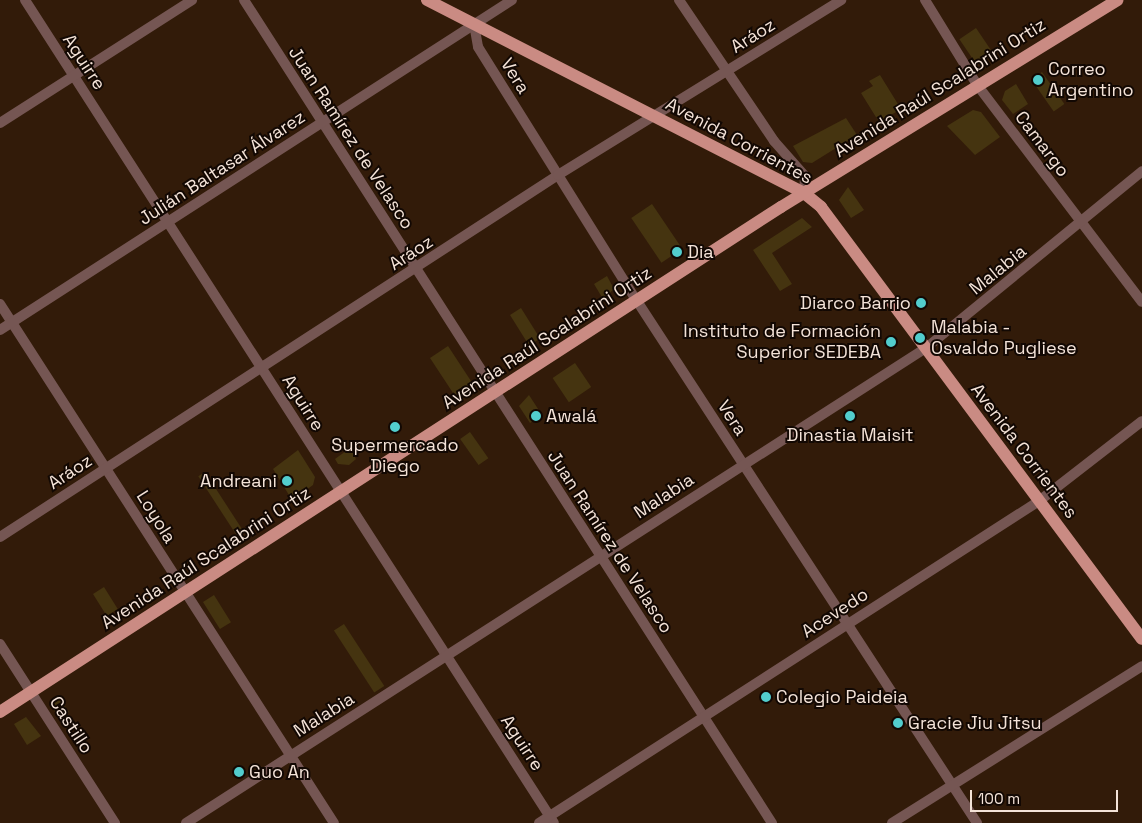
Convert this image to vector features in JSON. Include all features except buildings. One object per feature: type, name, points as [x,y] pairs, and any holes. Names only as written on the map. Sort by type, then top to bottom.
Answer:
[{"type":"main road","name":"Avenida Corrientes","points":[[427,0],[804,193],[821,207],[1142,639]]},
{"type":"main road","name":"Avenida Raúl Scalabrini Ortiz","points":[[0,712],[804,193],[1117,0]]},
{"type":"street","name":"Aguirre","points":[[25,0],[166,223],[262,368],[339,492],[552,819]]},
{"type":"street","points":[[0,123],[192,0]]},
{"type":"street","name":"Juan Ramírez de Velasco","points":[[244,0],[417,269],[494,393],[772,823]]},
{"type":"street","name":"Julián Baltasar Álvarez","points":[[0,330],[512,0]]},
{"type":"street","points":[[679,0],[774,140],[804,176],[804,193]]},
{"type":"street","name":"Aráoz","points":[[0,537],[417,269],[558,175],[841,0]]},
{"type":"street","name":"Camargo","points":[[925,0],[978,86],[1142,302]]},
{"type":"street","name":"Vera","points":[[474,24],[478,48],[637,301],[976,823]]},
{"type":"street","name":"Malabia","points":[[186,823],[926,348],[1083,223],[1142,171]]},
{"type":"street","name":"Loyola","points":[[0,304],[184,593],[334,823]]},
{"type":"street","name":"Acevedo","points":[[539,823],[552,819],[703,716],[848,625],[1039,501],[1142,421]]},
{"type":"street","name":"Castillo","points":[[0,644],[115,823]]},
{"type":"street","points":[[892,823],[1142,666]]},
{"type":"place","name":"Correo Argentino","points":[[1038,80]]},
{"type":"place","name":"Dia","points":[[677,252]]},
{"type":"place","name":"Diarco Barrio","points":[[921,303]]},
{"type":"place","name":"Malabia - Osvaldo Pugliese","points":[[920,338]]},
{"type":"place","name":"Instituto de Formación Superior SEDEBA","points":[[891,342]]},
{"type":"place","name":"Awalá","points":[[536,416]]},
{"type":"place","name":"Dinastia Maisit","points":[[850,416]]},
{"type":"place","name":"Supermercado Diego","points":[[395,427]]},
{"type":"place","name":"Andreani","points":[[287,481]]},
{"type":"place","name":"Colegio Paideia","points":[[766,697]]},
{"type":"place","name":"Gracie Jiu Jitsu","points":[[898,723]]},
{"type":"place","name":"Guo An","points":[[239,772]]}]
